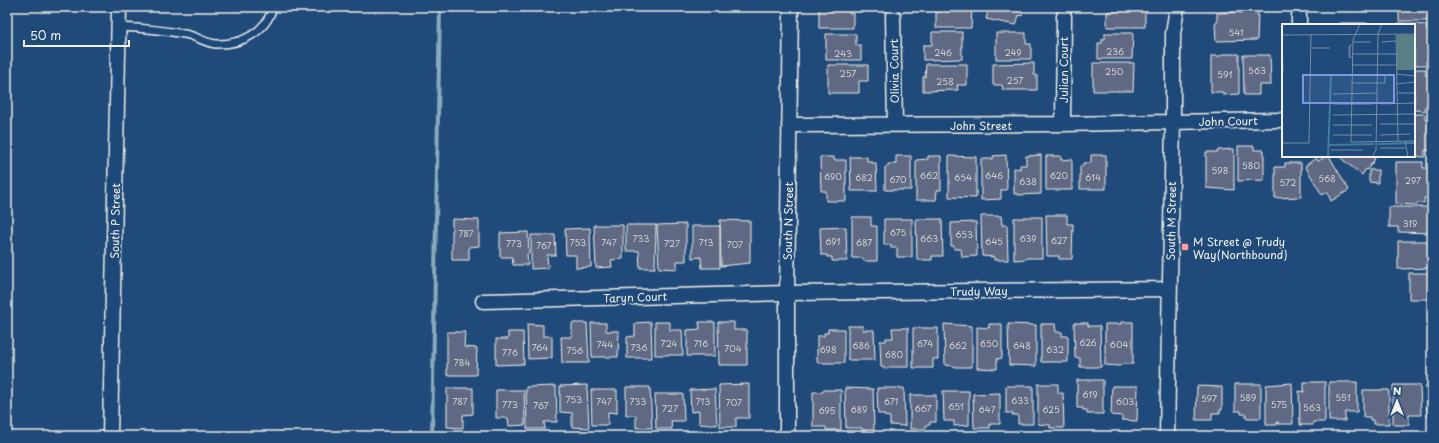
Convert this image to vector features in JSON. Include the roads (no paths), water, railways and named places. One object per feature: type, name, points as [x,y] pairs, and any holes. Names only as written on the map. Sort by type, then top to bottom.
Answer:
[{"type":"street","name":"South P Street","points":[[110,436],[119,7]]},
{"type":"street","name":"South N Street","points":[[788,436],[787,292],[791,7]]},
{"type":"street","name":"South M Street","points":[[1167,436],[1173,123],[1173,34],[1177,7]]},
{"type":"street","name":"Olivia Court","points":[[893,16],[895,125]]},
{"type":"street","name":"Julian Court","points":[[1063,124],[1064,16]]},
{"type":"street","name":"John Court","points":[[1173,123],[1282,120]]},
{"type":"street","name":"John Street","points":[[789,125],[1173,123]]},
{"type":"street","name":"Trudy Way","points":[[787,292],[1170,289]]},
{"type":"street","name":"Taryn Court","points":[[483,301],[787,292]]},
{"type":"lane","points":[[119,27],[185,34],[215,44],[237,42],[257,33],[270,17],[273,7]]},
{"type":"waterway","points":[[432,436],[440,7]]},
{"type":"place","name":"M Street @ Trudy Way(Northbound)","points":[[1185,247]]}]
